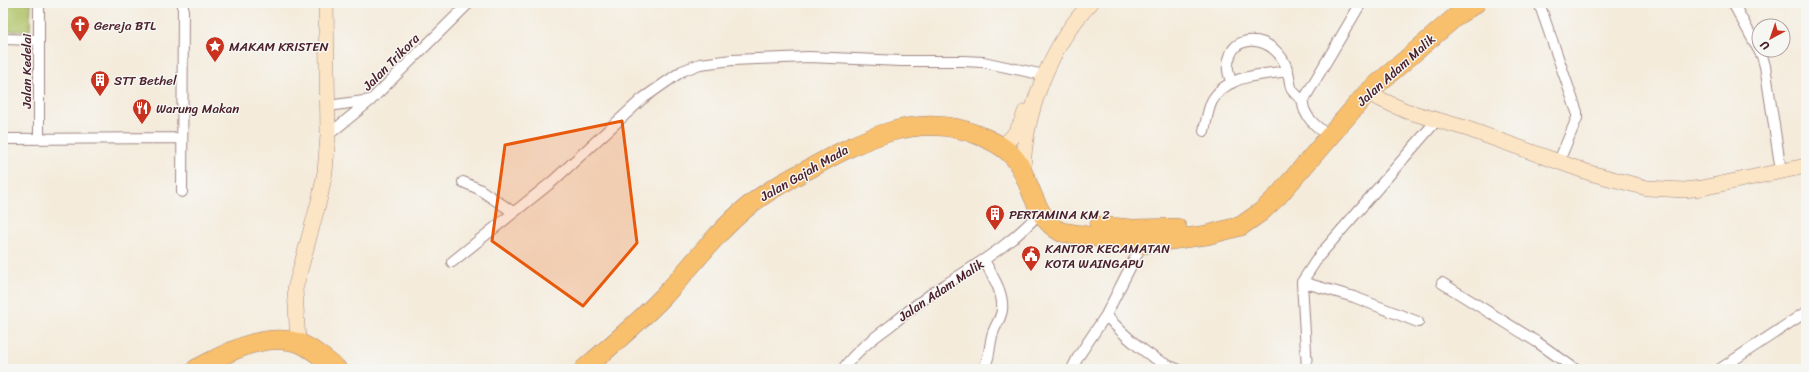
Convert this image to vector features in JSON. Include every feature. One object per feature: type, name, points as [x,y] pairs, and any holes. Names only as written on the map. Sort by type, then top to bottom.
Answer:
[{"type":"highway","name":"Jalan Adam Malik","points":[[1043,215],[1132,229],[1165,230],[1217,224],[1238,216],[1259,201],[1302,159],[1325,140],[1368,93],[1459,14],[1476,3]]},
{"type":"highway","name":"Jalan Gajah Mada","points":[[592,366],[647,313],[716,238],[746,208],[783,183],[849,146],[880,134],[922,125],[953,128],[977,134],[1001,146],[1015,160],[1023,173],[1043,215]]},
{"type":"highway","name":"Jalan Adam Malik","points":[[1043,215],[1054,228],[1062,232],[1142,244],[1207,235],[1241,226],[1261,212],[1278,196],[1315,155],[1325,140]]},
{"type":"highway","points":[[196,369],[254,344],[280,341],[298,343],[315,351],[337,369]]},
{"type":"main road","points":[[298,343],[295,289],[320,197],[325,172],[328,135],[326,3]]},
{"type":"main road","points":[[1023,173],[1028,128],[1040,74],[1047,51],[1082,3]]},
{"type":"main road","points":[[1001,146],[1007,143],[1014,135],[1040,74],[1079,17],[1091,3]]},
{"type":"main road","points":[[1368,93],[1406,111],[1437,120],[1603,177],[1647,188],[1664,190],[1702,188],[1806,166]]},
{"type":"street","name":"Jalan Kedelai","points":[[39,3],[39,139]]},
{"type":"street","points":[[182,192],[183,3]]},
{"type":"street","name":"Jalan Trikora","points":[[328,135],[371,100],[469,3]]},
{"type":"street","points":[[1303,101],[1361,3]]},
{"type":"street","points":[[1539,3],[1577,112],[1577,118],[1559,161]]},
{"type":"street","points":[[1733,3],[1763,61],[1782,171]]},
{"type":"street","points":[[3,39],[38,40]]},
{"type":"street","points":[[1232,83],[1228,73],[1228,66],[1234,47],[1242,42],[1261,41],[1271,46],[1278,52],[1288,71],[1292,90],[1303,101],[1305,111],[1318,127],[1325,140]]},
{"type":"street","points":[[452,262],[553,181],[642,99],[682,71],[700,64],[732,60],[809,57],[963,61],[983,62],[1040,74]]},
{"type":"street","points":[[1204,131],[1212,101],[1232,83],[1246,77],[1288,71]]},
{"type":"street","points":[[328,106],[371,100]]},
{"type":"street","points":[[1307,369],[1302,282],[1319,256],[1437,120]]},
{"type":"street","points":[[3,139],[182,138]]},
{"type":"street","points":[[463,182],[479,189],[513,212]]},
{"type":"street","name":"Jalan Adam Malik","points":[[843,369],[861,348],[910,309],[984,260],[1043,215]]},
{"type":"street","points":[[1072,369],[1078,357],[1106,315],[1142,244]]},
{"type":"street","points":[[983,369],[989,354],[995,324],[1002,311],[1002,300],[998,286],[984,260]]},
{"type":"street","points":[[1302,282],[1354,297],[1418,322]]},
{"type":"street","points":[[1442,283],[1537,342],[1574,369]]},
{"type":"street","points":[[1720,369],[1806,312]]},
{"type":"street","points":[[1106,315],[1116,327],[1130,339],[1162,363],[1177,369]]},
{"type":"highlighted area","points":[[622,121],[637,243],[583,306],[492,241],[505,145]]},
{"type":"green space","points":[[3,3],[31,3],[30,31],[3,31]]},
{"type":"place","name":"Gereja BTL","points":[[80,42]]},
{"type":"place","name":"MAKAM KRISTEN","points":[[215,63]]},
{"type":"place","name":"STT Bethel","points":[[100,97]]},
{"type":"place","name":"Warung Makan","points":[[142,125]]},
{"type":"place","name":"PERTAMINA KM 2","points":[[995,231]]},
{"type":"place","name":"KANTOR KECAMATAN KOTA WAINGAPU","points":[[1031,272]]}]
